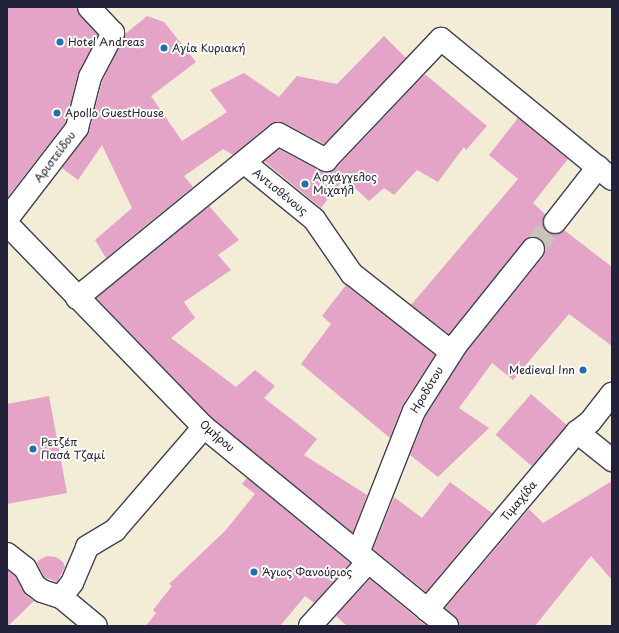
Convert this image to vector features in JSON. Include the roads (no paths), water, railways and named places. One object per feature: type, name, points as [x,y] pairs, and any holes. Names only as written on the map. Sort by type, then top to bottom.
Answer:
[{"type":"street","name":"Αριστείδου","points":[[7,219],[77,128],[90,77],[113,33],[89,7]]},
{"type":"street","points":[[245,163],[278,134],[326,160],[441,39],[605,173],[555,222]]},
{"type":"street","name":"Αντισθένους","points":[[77,298],[245,163],[314,219],[352,274],[451,352]]},
{"type":"street","name":"Ομήρου","points":[[7,224],[77,298],[204,427],[447,626]]},
{"type":"street","name":"Ηροδότου","points":[[363,557],[414,411],[451,352],[533,249]]},
{"type":"street","name":"Τιμαχίδα","points":[[427,610],[577,432],[590,422],[612,394]]},
{"type":"street","points":[[61,597],[72,583],[87,547],[115,530],[204,427]]},
{"type":"street","points":[[577,432],[612,460]]},
{"type":"street","points":[[7,554],[25,568],[34,585],[42,591],[61,597],[96,626]]},
{"type":"street","points":[[310,626],[363,557]]},
{"type":"tunnel","points":[[533,249],[555,222]]},
{"type":"place","name":"Hotel Andreas","points":[[60,42]]},
{"type":"place","name":"Αγία Κυριακή","points":[[164,48]]},
{"type":"place","name":"Apollo GuestHouse","points":[[57,113]]},
{"type":"place","name":"Αρχάγγελος Μιχαήλ","points":[[305,184]]},
{"type":"place","name":"Medieval Inn","points":[[583,370]]},
{"type":"place","name":"Ρετζέπ Πασά Τζαμί","points":[[33,449]]},
{"type":"place","name":"Άγιος Φανούριος","points":[[254,572]]}]
